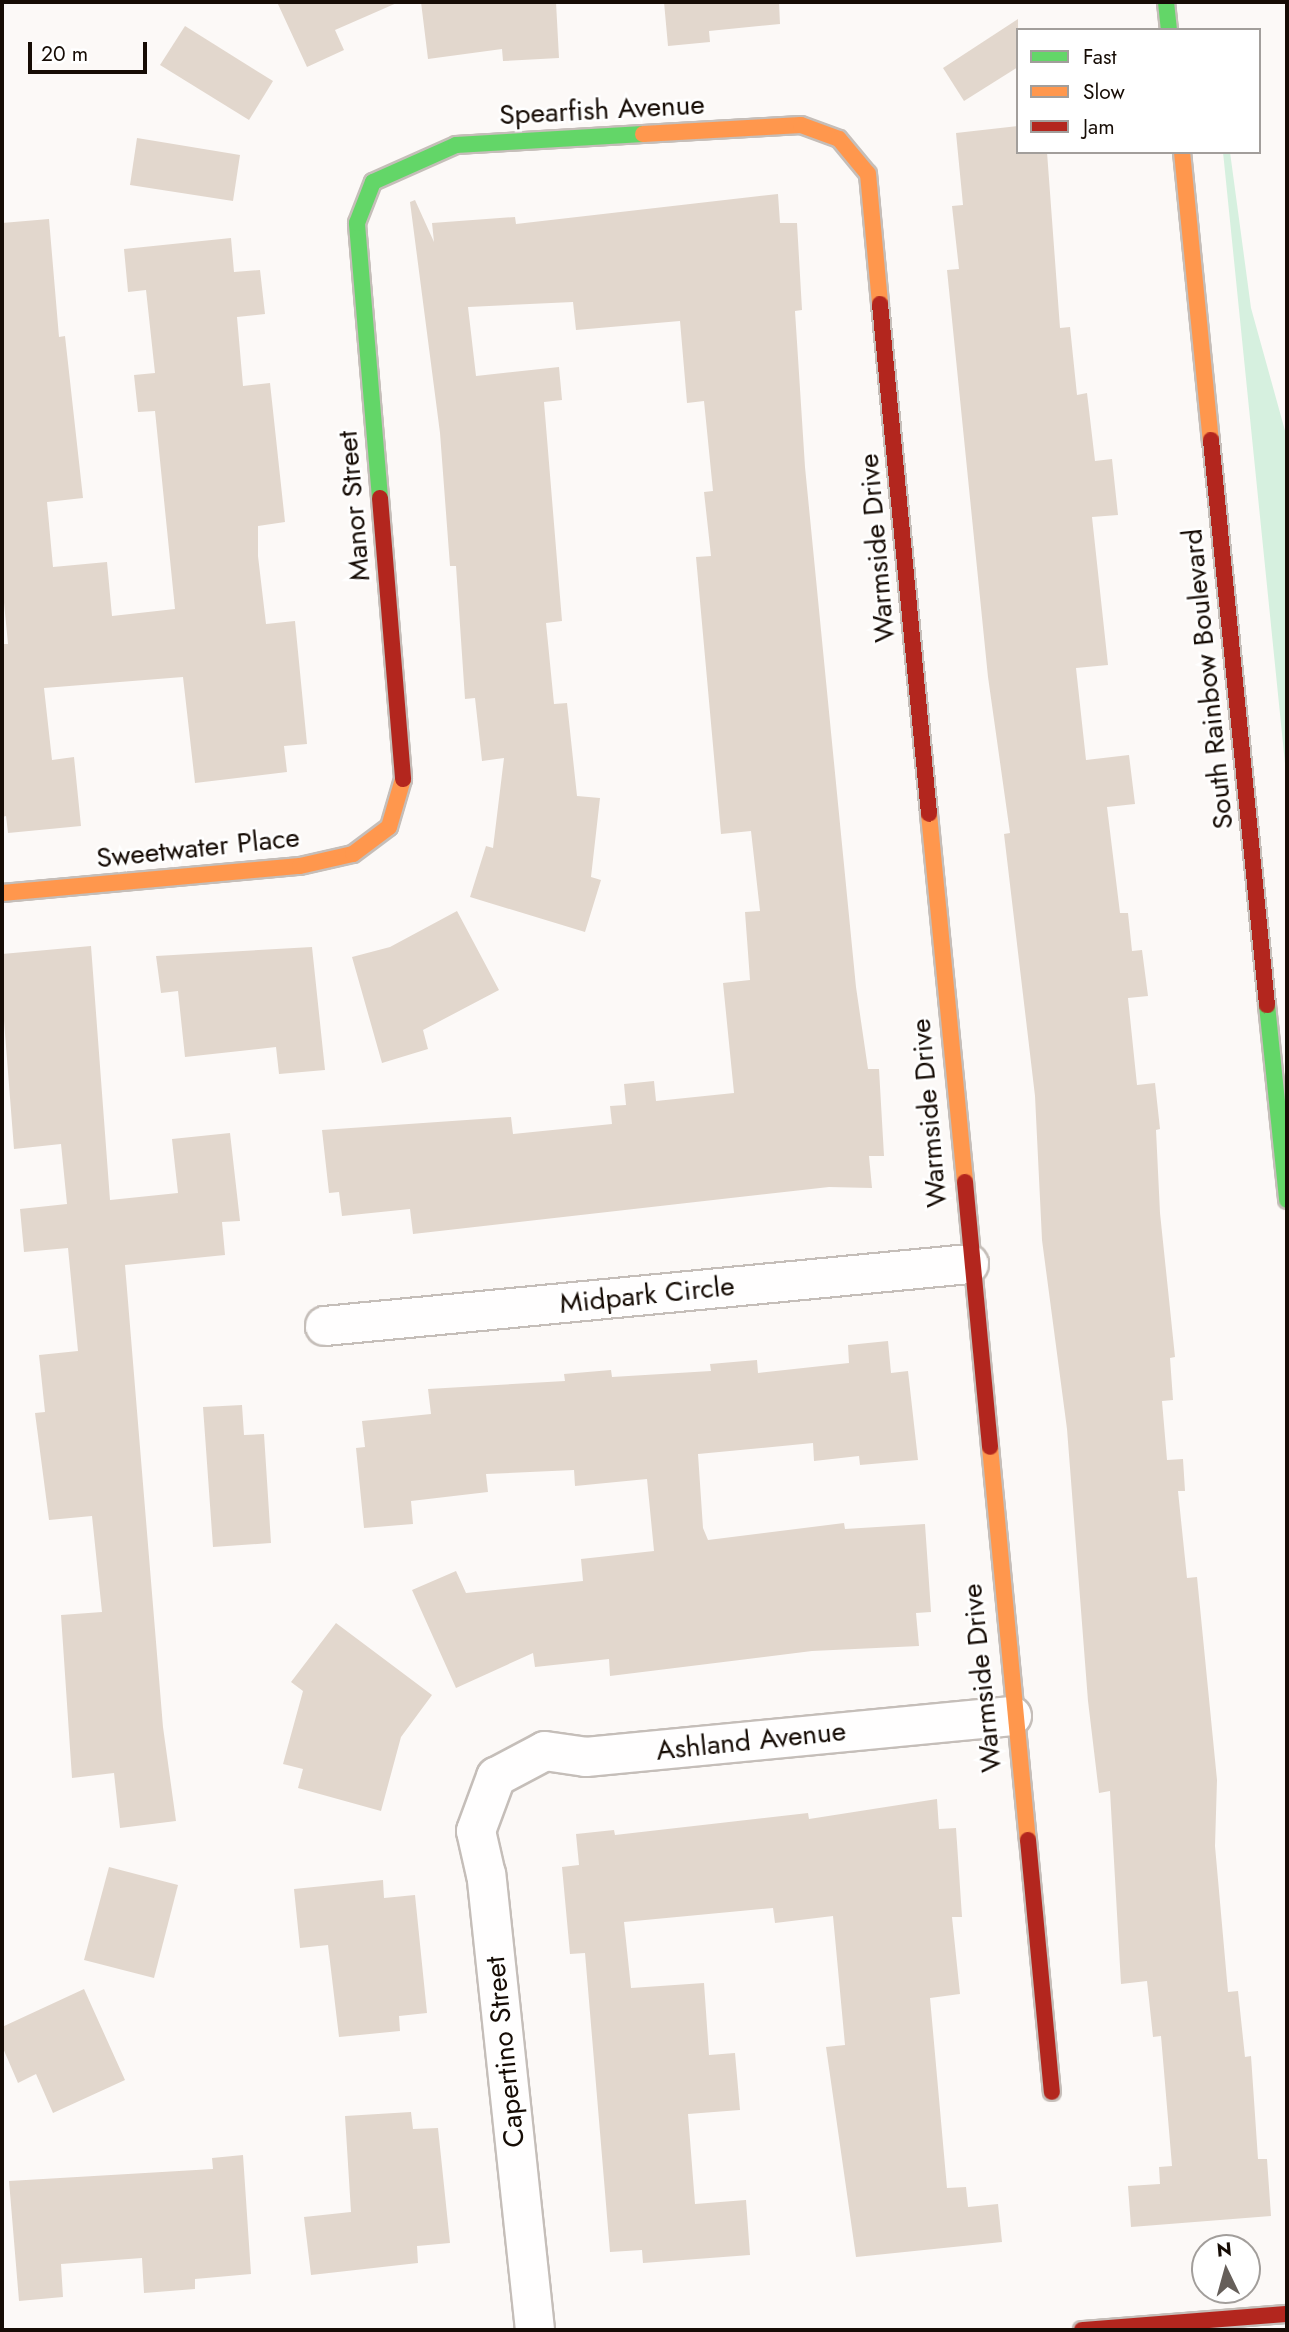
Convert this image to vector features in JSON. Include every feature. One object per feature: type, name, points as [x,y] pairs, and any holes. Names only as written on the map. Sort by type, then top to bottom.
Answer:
[{"type":"street","points":[[1166,2],[1169,28]]},
{"type":"street","name":"Spearfish Avenue","points":[[373,182],[456,145],[802,125],[839,139]]},
{"type":"street","name":"Warmside Drive","points":[[839,139],[868,174],[1012,1716],[1052,2092]]},
{"type":"street","name":"South Rainbow Boulevard","points":[[1182,154],[1287,1200]]},
{"type":"street","name":"Manor Street","points":[[373,182],[357,223],[404,789],[390,827]]},
{"type":"street","name":"Sweetwater Place","points":[[2,893],[300,866],[353,854],[390,827]]},
{"type":"street","name":"Midpark Circle","points":[[325,1326],[969,1264]]},
{"type":"street","name":"Ashland Avenue","points":[[496,1777],[545,1751],[586,1758],[1012,1716]]},
{"type":"street","name":"Capertino Street","points":[[496,1777],[476,1831],[486,1875],[535,2330]]},
{"type":"street","points":[[1082,2330],[1287,2314]]},
{"type":"green space","points":[[1223,154],[1230,154],[1251,308],[1287,438],[1287,783]]},
{"type":"building","points":[[277,2],[399,2],[335,30],[344,50],[307,67]]},
{"type":"building","points":[[421,2],[556,2],[559,58],[503,61],[502,49],[428,59]]},
{"type":"building","points":[[664,2],[779,2],[780,24],[709,31],[710,42],[668,46]]},
{"type":"building","points":[[1018,19],[1016,68],[964,101],[943,68]]},
{"type":"building","points":[[185,26],[273,81],[249,120],[160,65]]},
{"type":"building","points":[[1016,126],[1016,154],[1047,154],[1060,328],[1070,327],[1077,395],[1087,393],[1095,461],[1112,459],[1118,515],[1092,517],[1108,665],[1076,668],[1086,760],[1129,755],[1135,804],[1107,807],[1120,913],[1128,913],[1132,951],[1142,950],[1148,996],[1128,998],[1137,1085],[1155,1083],[1160,1129],[1156,1130],[1160,1213],[1175,1357],[1170,1358],[1173,1400],[1162,1401],[1167,1460],[1183,1459],[1185,1491],[1178,1491],[1187,1578],[1197,1577],[1217,1780],[1215,1846],[1228,1992],[1238,1991],[1245,2057],[1251,2056],[1258,2159],[1267,2159],[1271,2216],[1131,2227],[1128,2186],[1160,2184],[1159,2167],[1172,2166],[1161,2036],[1153,2037],[1147,1981],[1121,1984],[1110,1791],[1099,1793],[1088,1701],[1067,1429],[1042,1240],[1035,1096],[1004,834],[1010,833],[988,677],[947,270],[959,269],[952,206],[963,205],[956,133]]},
{"type":"building","points":[[137,138],[240,155],[233,201],[130,185]]},
{"type":"building","points":[[778,194],[780,223],[797,223],[802,310],[795,311],[805,467],[856,987],[868,1069],[879,1069],[884,1156],[869,1156],[872,1188],[829,1187],[413,1234],[410,1209],[342,1216],[339,1192],[329,1193],[322,1130],[511,1117],[513,1134],[612,1124],[610,1106],[626,1105],[624,1084],[654,1081],[656,1101],[734,1093],[723,983],[750,980],[745,912],[760,911],[751,831],[721,834],[696,557],[711,556],[704,492],[713,491],[704,401],[687,403],[680,321],[576,330],[573,302],[468,307],[476,376],[559,367],[562,400],[544,402],[562,621],[546,623],[554,704],[567,703],[577,796],[600,798],[591,877],[601,880],[585,932],[470,897],[486,846],[493,848],[504,758],[482,761],[475,698],[465,699],[456,566],[450,566],[440,433],[410,202],[415,200],[434,242],[432,223],[515,217],[516,224]]},
{"type":"building","points":[[49,219],[59,337],[65,336],[83,498],[47,502],[53,567],[107,562],[112,616],[175,609],[155,411],[138,412],[134,375],[155,373],[146,290],[128,292],[124,249],[231,238],[234,272],[260,270],[265,314],[237,317],[243,386],[270,383],[285,522],[258,526],[258,556],[266,624],[295,621],[307,744],[284,746],[287,772],[195,783],[183,677],[44,688],[52,760],[74,757],[81,826],[8,833],[6,816],[2,817],[2,644],[8,644],[2,582],[2,223]]},
{"type":"building","points":[[457,911],[499,990],[423,1030],[428,1049],[382,1063],[352,957],[390,947]]},
{"type":"building","points":[[91,946],[110,1200],[178,1193],[172,1139],[230,1133],[240,1221],[222,1222],[225,1255],[125,1265],[163,1727],[176,1821],[120,1828],[114,1773],[72,1778],[61,1615],[102,1612],[92,1516],[49,1520],[35,1413],[45,1412],[39,1355],[78,1351],[68,1248],[24,1252],[20,1209],[67,1204],[61,1144],[14,1149],[2,995],[2,954]]},
{"type":"building","points":[[312,947],[325,1070],[279,1074],[276,1047],[185,1057],[178,991],[161,993],[156,956]]},
{"type":"building","points":[[888,1341],[891,1373],[908,1371],[918,1460],[860,1465],[859,1456],[814,1461],[813,1443],[698,1454],[703,1528],[708,1540],[844,1523],[845,1529],[925,1524],[931,1612],[916,1613],[919,1646],[812,1651],[610,1676],[609,1659],[535,1667],[533,1653],[456,1688],[412,1590],[456,1571],[466,1593],[583,1581],[581,1559],[654,1551],[647,1479],[575,1486],[574,1470],[486,1474],[488,1492],[411,1501],[413,1524],[364,1528],[356,1448],[365,1447],[362,1421],[431,1414],[428,1389],[565,1381],[564,1374],[611,1370],[612,1377],[711,1371],[710,1364],[757,1360],[758,1373],[849,1363],[848,1345]]},
{"type":"building","points":[[242,1405],[244,1435],[264,1434],[271,1543],[213,1547],[203,1407]]},
{"type":"building","points":[[336,1623],[432,1695],[401,1737],[381,1811],[298,1788],[303,1769],[283,1764],[303,1691],[291,1682]]},
{"type":"building","points":[[937,1799],[939,1829],[956,1828],[962,1917],[952,1917],[960,1994],[930,1998],[947,2188],[966,2187],[968,2207],[998,2204],[1002,2242],[856,2257],[826,2047],[845,2045],[833,1916],[775,1923],[773,1908],[624,1922],[631,1988],[704,1983],[709,2055],[735,2053],[740,2110],[688,2114],[695,2204],[746,2200],[750,2255],[643,2263],[642,2250],[610,2252],[585,1953],[570,1954],[562,1867],[579,1865],[576,1834],[614,1830],[615,1835],[808,1813],[809,1819]]},
{"type":"building","points":[[109,1867],[178,1885],[154,1978],[84,1960]]},
{"type":"building","points":[[383,1880],[384,1898],[415,1895],[427,2013],[399,2016],[400,2031],[339,2037],[328,1945],[300,1948],[294,1889]]},
{"type":"building","points":[[84,1989],[125,2080],[53,2113],[36,2074],[18,2083],[2,2046],[2,2027]]},
{"type":"building","points":[[411,2112],[413,2129],[438,2128],[450,2243],[417,2246],[418,2263],[311,2275],[304,2217],[351,2212],[345,2116]]},
{"type":"building","points":[[243,2155],[251,2274],[195,2279],[195,2289],[144,2293],[142,2258],[61,2264],[63,2297],[19,2301],[9,2181],[213,2169],[212,2158]]},
{"type":"traffic: fast","points":[[1166,2],[1169,28]]},
{"type":"traffic: fast","points":[[380,498],[357,223],[373,182],[456,145],[643,134]]},
{"type":"traffic: fast","points":[[1267,1005],[1287,1200]]},
{"type":"traffic: slow","points":[[643,134],[801,125],[839,139],[868,174],[880,304]]},
{"type":"traffic: slow","points":[[1182,154],[1211,440]]},
{"type":"traffic: slow","points":[[2,893],[300,866],[353,854],[389,827],[403,779]]},
{"type":"traffic: slow","points":[[929,814],[965,1182]]},
{"type":"traffic: slow","points":[[990,1447],[1028,1840]]},
{"type":"traffic: jam","points":[[880,304],[929,814]]},
{"type":"traffic: jam","points":[[1211,440],[1267,1005]]},
{"type":"traffic: jam","points":[[380,498],[403,779]]},
{"type":"traffic: jam","points":[[965,1182],[990,1447]]},
{"type":"traffic: jam","points":[[1028,1840],[1052,2092]]},
{"type":"traffic: jam","points":[[1082,2330],[1287,2314]]}]
